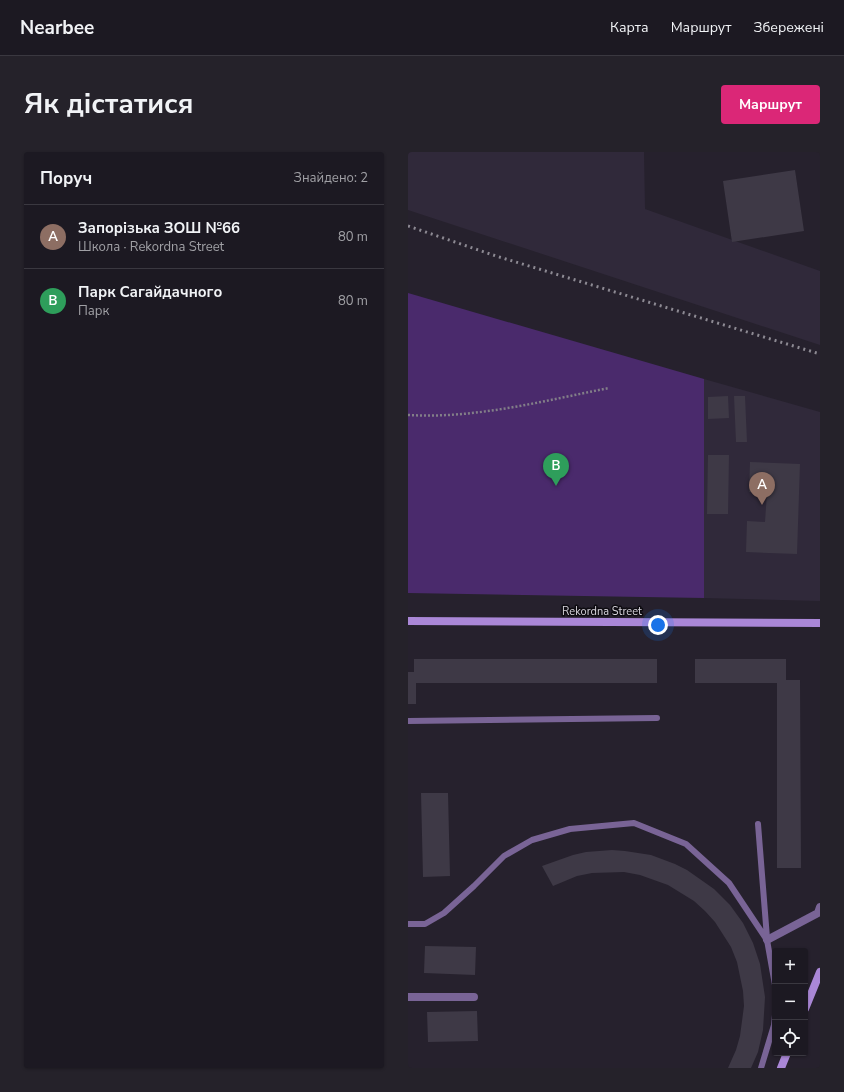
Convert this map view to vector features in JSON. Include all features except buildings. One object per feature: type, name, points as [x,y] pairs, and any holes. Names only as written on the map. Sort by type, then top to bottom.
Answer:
[{"type":"street","name":"Rekordna Street","points":[[408,621],[820,623]]},
{"type":"street","points":[[767,940],[818,913],[820,907]]},
{"type":"street","points":[[808,1002],[820,972]]},
{"type":"street","points":[[408,997],[474,998]]},
{"type":"street","points":[[781,1068],[786,1056]]},
{"type":"lane","points":[[408,721],[657,718]]},
{"type":"lane","points":[[408,924],[425,924],[444,913],[504,856],[532,840],[570,829],[634,823],[686,844],[729,883],[767,940]]},
{"type":"lane","points":[[758,824],[767,940],[775,984]]},
{"type":"lane","points":[[761,1068],[774,1020]]},
{"type":"path","points":[[408,415],[424,416],[470,413],[609,388]]},
{"type":"shaded area","points":[[408,152],[644,152],[645,209],[820,271],[820,345],[408,210]]},
{"type":"shaded area","points":[[408,293],[704,379],[704,598],[408,593]]},
{"type":"shaded area","points":[[704,379],[820,412],[820,601],[704,598]]},
{"type":"railway","points":[[408,226],[496,256],[820,354]]},
{"type":"place","name":"Парк Сагайдачного","points":[[556,486]]},
{"type":"place","name":"Запорізька ЗОШ №66","points":[[762,505]]}]
